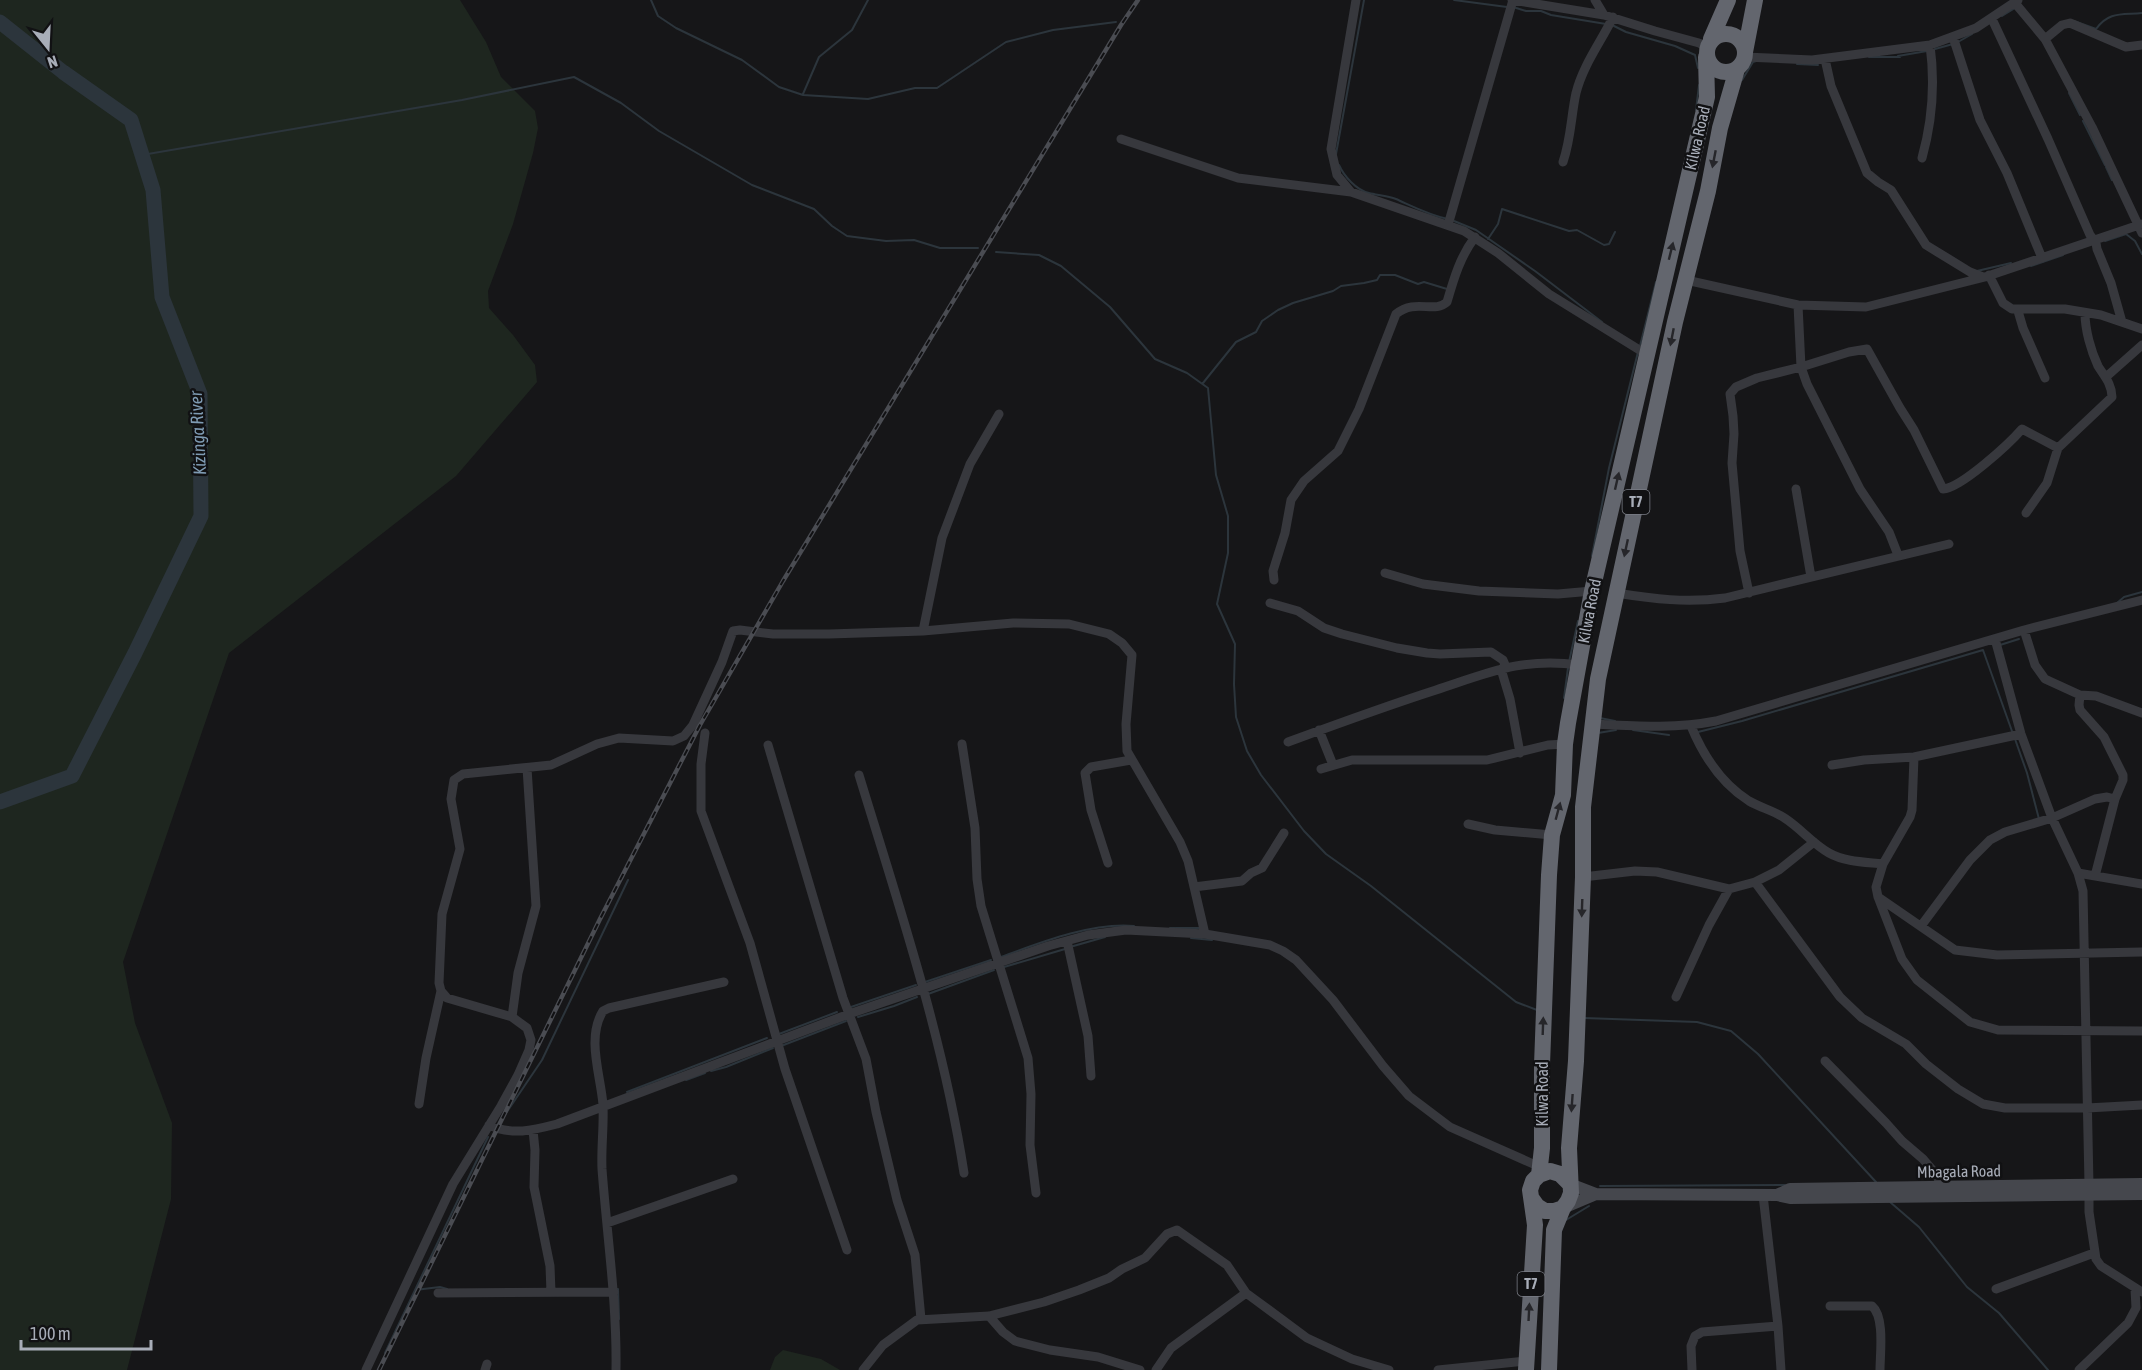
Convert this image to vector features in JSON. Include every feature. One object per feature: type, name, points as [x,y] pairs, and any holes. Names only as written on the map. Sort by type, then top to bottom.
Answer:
[{"type":"highway","name":"Kilwa Road","points":[[1535,1167],[1542,1148],[1542,1053],[1552,835],[1563,795],[1565,744],[1592,591],[1707,97],[1708,48],[1728,0]]},
{"type":"highway","name":"Kilwa Road","points":[[1569,1184],[1583,877],[1583,807],[1598,679],[1686,280],[1708,191],[1720,128],[1742,59],[1755,0]]},
{"type":"highway","points":[[1723,33],[1731,34],[1741,40],[1742,59],[1725,72],[1719,71],[1709,63],[1708,48],[1723,33]]},
{"type":"highway","points":[[1535,1167],[1560,1174],[1569,1184]]},
{"type":"highway","name":"T7","points":[[1526,1366],[1535,1225],[1531,1194],[1535,1167]]},
{"type":"highway","name":"T7","points":[[1549,1370],[1554,1230],[1571,1193],[1569,1184]]},
{"type":"highway","points":[[1531,1194],[1537,1206],[1545,1211],[1563,1208]]},
{"type":"street","points":[[1351,192],[1337,175],[1332,149],[1356,0]]},
{"type":"street","points":[[1448,225],[1513,0],[1609,16],[1700,43],[1708,48]]},
{"type":"street","points":[[1595,0],[1609,16]]},
{"type":"street","points":[[1686,280],[1798,305],[1866,307],[1987,276],[2093,240],[2141,227],[2092,127],[2045,39],[2012,2],[1992,19],[1930,45],[1825,59],[1742,59]]},
{"type":"street","points":[[1563,162],[1568,147],[1580,81],[1609,16]]},
{"type":"street","points":[[1992,19],[2096,243],[2122,322]]},
{"type":"street","points":[[2045,39],[2062,25],[2070,23],[2126,47],[2142,45]]},
{"type":"street","points":[[1953,37],[1980,120],[2007,173],[2042,258]]},
{"type":"street","points":[[1922,158],[1929,130],[1932,86],[1930,45]]},
{"type":"street","points":[[1825,59],[1834,94],[1867,173],[1891,189],[1926,245],[1970,272],[1987,276],[2007,307],[2018,310],[2065,309],[2101,315],[2142,329]]},
{"type":"street","points":[[1121,139],[1238,178],[1351,192],[1448,225],[1475,237],[1549,294],[1646,354]]},
{"type":"street","points":[[1274,580],[1273,571],[1285,533],[1291,500],[1304,481],[1338,451],[1359,409],[1395,314],[1411,306],[1443,306],[1447,302],[1464,251],[1475,237]]},
{"type":"street","points":[[1798,305],[1801,367],[1817,406],[1860,489],[1889,532],[1898,555]]},
{"type":"street","points":[[2018,310],[2023,328],[2045,378]]},
{"type":"street","points":[[2026,513],[2047,483],[2058,448],[2112,397],[2111,386],[2098,364],[2091,345],[2085,326],[2085,313]]},
{"type":"street","points":[[2106,376],[2142,345]]},
{"type":"street","points":[[1749,593],[1740,551],[1732,463],[1734,434],[1730,394],[1737,387],[1757,378],[1867,349],[1914,430],[1943,489],[1950,488],[1970,474],[2001,450],[2022,429],[2058,448]]},
{"type":"street","points":[[923,631],[942,538],[970,464],[999,414]]},
{"type":"street","points":[[1796,489],[1811,577]]},
{"type":"street","points":[[1616,593],[1676,602],[1698,602],[1749,593],[1949,544]]},
{"type":"street","points":[[1385,573],[1423,584],[1479,591],[1549,594],[1592,591]]},
{"type":"street","points":[[1592,724],[1655,728],[1690,726],[1743,714],[2024,630],[2142,600]]},
{"type":"street","points":[[1270,603],[1298,611],[1324,628],[1397,648],[1427,653],[1491,652],[1503,660],[1520,753]]},
{"type":"street","points":[[419,1104],[426,1058],[441,991],[439,978],[442,914],[460,849],[453,810],[452,783],[456,777],[463,774],[551,765],[597,744],[619,738],[668,741],[681,739],[699,714],[735,630],[792,635],[923,631],[1012,623],[1069,624],[1108,634],[1122,643],[1132,655],[1126,724],[1126,742],[1131,760],[1174,829],[1188,861],[1205,934]]},
{"type":"street","points":[[2024,630],[2037,670],[2044,679],[2080,695],[2096,696],[2142,713]]},
{"type":"street","points":[[1995,639],[2021,734],[2052,818],[2078,873],[2083,891],[2089,1212],[2094,1253],[2101,1266],[2138,1291],[2136,1308],[2128,1323],[2079,1370]]},
{"type":"street","points":[[1288,742],[1380,708],[1504,668],[1545,662],[1579,665]]},
{"type":"street","points":[[2080,695],[2080,710],[2104,737],[2123,775],[2095,876]]},
{"type":"street","points":[[1690,726],[1705,755],[1732,789],[1749,801],[1785,819],[1828,853],[1844,859],[1883,864]]},
{"type":"street","points":[[1319,730],[1333,765]]},
{"type":"street","points":[[705,733],[701,764],[701,811],[750,943],[777,1040],[847,1250]]},
{"type":"street","points":[[1832,765],[1864,760],[1914,757],[2021,734]]},
{"type":"street","points":[[962,744],[975,828],[977,879],[981,906],[1028,1058],[1031,1094],[1030,1145],[1036,1193]]},
{"type":"street","points":[[1321,769],[1352,760],[1474,761],[1520,753],[1548,745],[1565,744]]},
{"type":"street","points":[[768,745],[849,1014],[866,1059],[897,1200],[915,1255],[921,1319]]},
{"type":"street","points":[[1914,757],[1914,801],[1911,817],[1883,864],[1876,887],[1889,930],[1906,966],[1917,980],[1970,1022],[1998,1030],[2142,1031]]},
{"type":"street","points":[[1108,863],[1091,810],[1086,773],[1091,767],[1131,760]]},
{"type":"street","points":[[512,1017],[518,973],[536,906],[527,768]]},
{"type":"street","points":[[859,775],[925,988],[958,1127],[964,1173]]},
{"type":"street","points":[[1920,926],[1980,848],[2005,832],[2052,818],[2095,799],[2107,797],[2115,799]]},
{"type":"street","points":[[1468,824],[1495,830],[1552,835]]},
{"type":"street","points":[[1194,887],[1242,881],[1251,873],[1262,868],[1284,833]]},
{"type":"street","points":[[1583,877],[1635,871],[1657,872],[1730,889],[1755,882],[1779,870],[1814,842]]},
{"type":"street","points":[[2078,873],[2142,884]]},
{"type":"street","points":[[1755,882],[1840,997],[1862,1018],[1906,1044],[1926,1064],[1958,1089],[1983,1104],[2005,1108],[2086,1108],[2142,1104]]},
{"type":"street","points":[[1676,997],[1709,926],[1730,889]]},
{"type":"street","points":[[1878,897],[1955,950],[1974,954],[2142,952]]},
{"type":"street","points":[[489,1125],[508,1131],[533,1130],[557,1124],[777,1040],[998,963],[1067,940],[1126,930],[1205,934],[1270,945],[1296,960],[1333,1000],[1409,1096],[1449,1127],[1535,1167]]},
{"type":"street","points":[[1067,940],[1088,1036],[1091,1076]]},
{"type":"street","points":[[616,1370],[614,1292],[601,1147],[603,1107],[596,1050],[597,1029],[603,1011],[648,998],[724,982]]},
{"type":"street","points":[[366,1370],[453,1184],[518,1075],[531,1040],[526,1028],[512,1017],[447,998],[441,991]]},
{"type":"street","points":[[1825,1061],[1902,1141],[1923,1159],[1935,1173],[1943,1188]]},
{"type":"street","points":[[533,1130],[534,1187],[550,1266],[551,1292]]},
{"type":"street","points":[[608,1223],[733,1179]]},
{"type":"street","name":"Mbagala Road","points":[[1569,1184],[1596,1194],[1777,1195],[1790,1198],[2089,1190],[2142,1184]]},
{"type":"street","name":"Mbagala Road","points":[[1777,1195],[1790,1189],[1943,1188],[2089,1190],[2142,1194]]},
{"type":"street","name":"Mbagala Road","points":[[1563,1208],[1596,1194]]},
{"type":"street","points":[[1763,1195],[1781,1370]]},
{"type":"street","points":[[863,1370],[883,1345],[921,1319],[989,1316],[1044,1302],[1109,1278],[1145,1258],[1167,1234],[1177,1230],[1227,1265],[1246,1293],[1307,1338],[1352,1359],[1389,1370]]},
{"type":"street","points":[[1996,1289],[2094,1253]]},
{"type":"street","points":[[438,1293],[614,1292]]},
{"type":"street","points":[[1155,1370],[1171,1348],[1246,1293]]},
{"type":"street","points":[[1830,1306],[1872,1306],[1876,1310],[1880,1331],[1880,1370]]},
{"type":"street","points":[[989,1316],[1003,1332],[1015,1341],[1050,1350],[1098,1357],[1140,1370]]},
{"type":"street","points":[[1692,1370],[1691,1346],[1695,1336],[1702,1332],[1778,1326]]},
{"type":"street","points":[[1438,1370],[1526,1366]]},
{"type":"shaded area","points":[[0,0],[460,0],[486,42],[501,77],[535,111],[538,128],[513,224],[488,291],[489,308],[535,365],[537,382],[456,476],[229,653],[123,962],[135,1023],[172,1123],[171,1199],[127,1370],[0,1370]]},
{"type":"shaded area","points":[[783,1350],[821,1359],[840,1370],[770,1370],[775,1357]]},
{"type":"waterway","points":[[651,0],[658,16],[676,28],[742,60],[779,87],[803,95],[868,99],[915,88],[937,88],[1006,42],[1053,30],[1116,22]]},
{"type":"waterway","points":[[803,94],[819,57],[852,30],[868,0]]},
{"type":"waterway","points":[[1336,154],[1364,0]]},
{"type":"waterway","points":[[1454,0],[1507,7]]},
{"type":"waterway","points":[[1513,7],[1606,24]]},
{"type":"waterway","points":[[2002,16],[2015,8]]},
{"type":"waterway","points":[[2074,21],[2096,29],[2111,17],[2142,13]]},
{"type":"waterway","name":"Kizinga River","points":[[0,22],[63,72],[131,120],[153,190],[162,297],[200,394],[201,516],[72,776],[0,802]]},
{"type":"waterway","points":[[1612,25],[1626,32],[1675,46],[1695,55],[1698,68]]},
{"type":"waterway","points":[[1958,42],[1972,34]]},
{"type":"waterway","points":[[1935,49],[1953,44]]},
{"type":"waterway","points":[[1898,56],[1927,51]]},
{"type":"waterway","points":[[1869,57],[1900,57]]},
{"type":"waterway","points":[[1742,80],[1753,62],[1756,61]]},
{"type":"waterway","points":[[1797,64],[1818,65]]},
{"type":"waterway","points":[[142,155],[462,100],[574,77],[621,103],[659,131],[752,185],[814,209],[847,236],[886,241],[914,240],[940,248],[978,248]]},
{"type":"waterway","points":[[1696,110],[1699,85]]},
{"type":"waterway","points":[[2069,93],[2080,115]]},
{"type":"waterway","points":[[2083,121],[2105,165]]},
{"type":"waterway","points":[[1339,165],[1351,182],[1364,191],[1393,198],[1448,219]]},
{"type":"waterway","points":[[2106,167],[2112,180]]},
{"type":"waterway","points":[[1488,239],[1498,224],[1502,209],[1569,231],[1577,230],[1604,245],[1609,244],[1615,232]]},
{"type":"waterway","points":[[1454,221],[1476,230],[1602,322]]},
{"type":"waterway","points":[[2105,241],[2126,234],[2135,241],[2142,254]]},
{"type":"waterway","points":[[996,252],[1039,255],[1061,266],[1110,307],[1155,359],[1187,373],[1208,388],[1216,475],[1228,516],[1228,553],[1217,604],[1235,644],[1236,717],[1247,751],[1261,775],[1304,831],[1326,854],[1371,886],[1516,1002],[1537,1010]]},
{"type":"waterway","points":[[2031,266],[2063,255]]},
{"type":"waterway","points":[[1977,271],[2011,263]]},
{"type":"waterway","points":[[1203,383],[1236,342],[1256,332],[1262,321],[1293,303],[1333,291],[1341,286],[1377,280],[1380,275],[1395,275],[1418,284],[1424,282],[1447,289]]},
{"type":"waterway","points":[[1640,346],[1656,282]]},
{"type":"waterway","points":[[1592,556],[1609,468],[1638,352]]},
{"type":"waterway","points":[[2117,603],[2124,597],[2142,592]]},
{"type":"waterway","points":[[1569,662],[1578,621]]},
{"type":"waterway","points":[[2000,645],[2019,639]]},
{"type":"waterway","points":[[1698,732],[1983,650],[2013,734]]},
{"type":"waterway","points":[[1564,698],[1568,668]]},
{"type":"waterway","points":[[1600,718],[1615,721]]},
{"type":"waterway","points":[[1598,733],[1616,730]]},
{"type":"waterway","points":[[1633,730],[1669,735]]},
{"type":"waterway","points":[[2015,739],[2039,819]]},
{"type":"waterway","points":[[498,1125],[542,1060],[628,880]]},
{"type":"waterway","points":[[1001,957],[1083,930],[1134,926]]},
{"type":"waterway","points":[[1170,928],[1200,928]]},
{"type":"waterway","points":[[1070,947],[1105,937]]},
{"type":"waterway","points":[[1191,938],[1212,940]]},
{"type":"waterway","points":[[1004,967],[1065,949]]},
{"type":"waterway","points":[[925,982],[991,960]]},
{"type":"waterway","points":[[928,994],[994,970]]},
{"type":"waterway","points":[[851,1007],[916,985]]},
{"type":"waterway","points":[[858,1017],[917,997]]},
{"type":"waterway","points":[[779,1034],[837,1012]]},
{"type":"waterway","points":[[1584,1018],[1697,1022],[1731,1031],[1758,1054],[1876,1182]]},
{"type":"waterway","points":[[781,1046],[846,1021]]},
{"type":"waterway","points":[[627,1092],[767,1038]]},
{"type":"waterway","points":[[711,1071],[773,1048]]},
{"type":"waterway","points":[[686,1080],[705,1073]]},
{"type":"waterway","points":[[385,1353],[488,1137]]},
{"type":"waterway","points":[[1600,1186],[1785,1185]]},
{"type":"waterway","points":[[1890,1202],[1919,1227],[1967,1287],[1999,1313],[2048,1370]]},
{"type":"waterway","points":[[1566,1220],[1589,1206]]},
{"type":"waterway","points":[[415,1290],[440,1287],[447,1289]]},
{"type":"waterway","points":[[615,1289],[618,1289],[619,1319]]},
{"type":"railway","points":[[379,1370],[600,919],[700,725],[783,581],[1138,0]]}]
